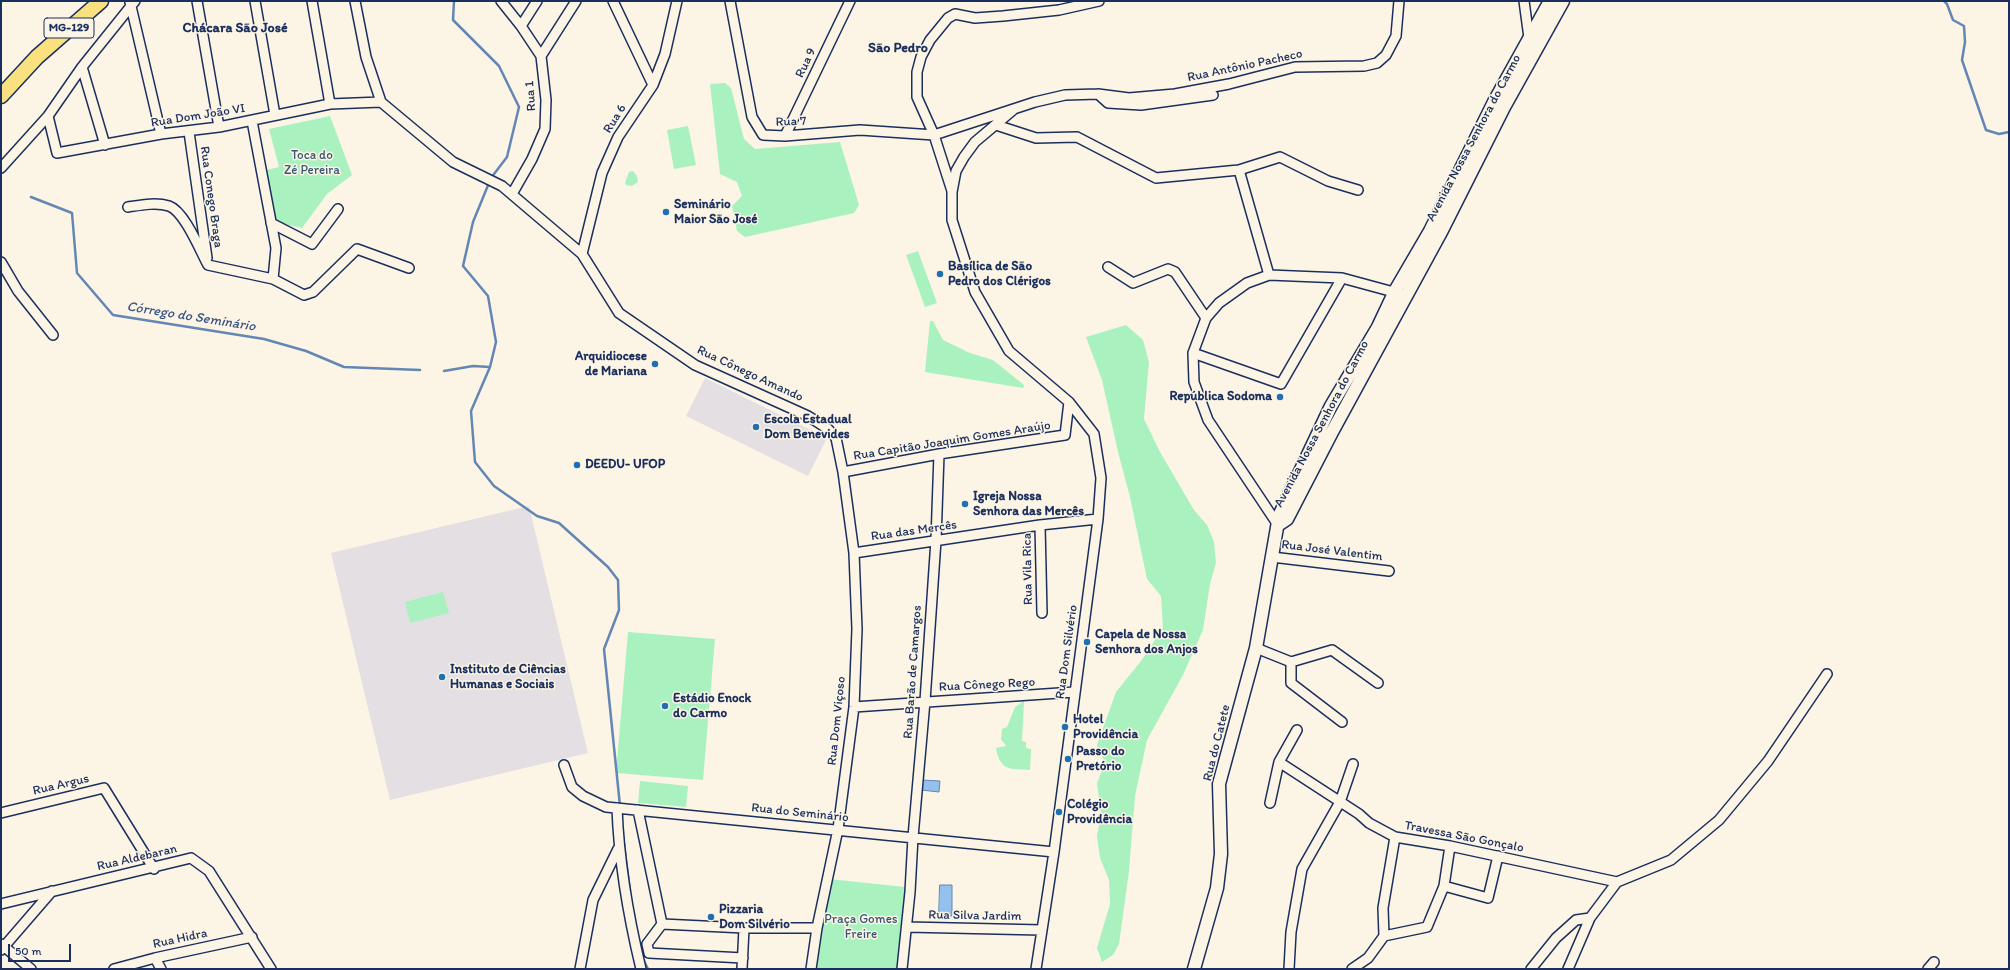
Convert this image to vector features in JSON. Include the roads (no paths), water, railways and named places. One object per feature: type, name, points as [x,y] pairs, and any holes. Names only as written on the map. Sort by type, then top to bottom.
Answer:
[{"type":"main road","name":"MG-129","points":[[1,96],[37,57],[102,1]]},
{"type":"street","points":[[197,1],[219,127]]},
{"type":"street","points":[[255,1],[275,115]]},
{"type":"street","points":[[312,1],[330,104]]},
{"type":"street","points":[[355,1],[366,57],[381,102]]},
{"type":"street","name":"Rua 1","points":[[501,1],[521,26],[540,56],[546,100],[545,129],[532,159],[512,194]]},
{"type":"street","points":[[521,26],[537,1]]},
{"type":"street","points":[[540,56],[576,1]]},
{"type":"street","points":[[613,1],[653,85]]},
{"type":"street","name":"Rua 6","points":[[582,254],[602,173],[618,137],[653,85],[666,54],[677,1]]},
{"type":"street","name":"Rua 9","points":[[785,136],[850,1]]},
{"type":"street","points":[[952,192],[934,135],[917,97],[917,72],[921,57],[930,40],[948,18],[955,14],[975,18],[1003,16],[1066,9],[1100,1]]},
{"type":"street","name":"Rua Antônio Pacheco","points":[[934,135],[1035,102],[1065,95],[1098,94],[1128,98],[1175,94],[1229,84],[1295,67],[1309,65],[1364,66],[1377,63],[1386,55],[1396,36],[1398,1]]},
{"type":"street","points":[[1524,1],[1534,41]]},
{"type":"street","name":"Avenida Nossa Senhora do Carmo","points":[[1534,41],[1550,1]]},
{"type":"street","name":"Avenida Nossa Senhora do Carmo","points":[[1278,525],[1279,516],[1331,406],[1435,233],[1479,145],[1494,102],[1534,41],[1563,1]]},
{"type":"street","points":[[1,168],[48,116],[82,67],[132,2]]},
{"type":"street","points":[[132,2],[161,134]]},
{"type":"street","name":"Rua 7","points":[[733,3],[752,117],[763,135],[785,136],[860,130],[934,135]]},
{"type":"street","points":[[82,67],[105,145]]},
{"type":"street","name":"Rua Antônio Pacheco","points":[[1098,94],[1108,103],[1141,105],[1213,95]]},
{"type":"street","name":"Rua Dom João VI","points":[[48,116],[57,153],[161,134],[189,132],[219,127],[330,104],[381,102]]},
{"type":"street","name":"Rua Cônego Amando","points":[[381,102],[453,162],[502,186],[582,254],[619,313],[695,365],[808,416],[828,429],[836,438],[843,472]]},
{"type":"street","name":"Rua Antônio Pacheco","points":[[1013,110],[975,142],[956,171],[952,192],[952,220],[975,292],[1009,351],[1026,365]]},
{"type":"street","points":[[252,121],[276,248],[273,280]]},
{"type":"street","points":[[996,125],[1036,138],[1078,138],[1156,178],[1239,170],[1280,157],[1328,181],[1358,190]]},
{"type":"street","name":"Rua Conego Braga","points":[[189,132],[208,265]]},
{"type":"street","points":[[1239,170],[1269,275]]},
{"type":"street","points":[[128,207],[151,205],[169,206],[180,213],[208,265],[273,280],[304,295],[313,292],[357,249],[409,268]]},
{"type":"street","points":[[271,223],[312,244],[338,209]]},
{"type":"street","points":[[1,262],[18,291],[53,335]]},
{"type":"street","points":[[1108,267],[1133,283],[1168,269],[1175,272],[1206,318]]},
{"type":"street","points":[[1278,525],[1208,420],[1194,382],[1193,353],[1206,318],[1219,303],[1247,283],[1269,275],[1342,278],[1400,293]]},
{"type":"street","points":[[1193,353],[1281,384],[1342,278]]},
{"type":"street","name":"Avenida Nossa Senhora do Carmo","points":[[1278,525],[1287,519],[1343,412],[1400,293]]},
{"type":"street","name":"Rua Dom Silvério","points":[[1026,365],[1069,402],[1094,434],[1101,478],[1098,519],[1054,852],[1036,969]]},
{"type":"street","name":"Rua Capitão Joaquim Gomes Araújo","points":[[843,472],[938,454],[1065,435],[1069,402]]},
{"type":"street","points":[[1331,406],[1343,412]]},
{"type":"street","name":"Rua Barão de Camargos","points":[[907,927],[936,540],[938,454]]},
{"type":"street","name":"Rua Dom Viçoso","points":[[812,969],[817,928],[838,829],[854,707],[857,629],[854,553],[843,472]]},
{"type":"street","name":"Rua das Mercês","points":[[854,553],[1040,525],[1098,519]]},
{"type":"street","name":"Rua Vila Rica","points":[[1040,525],[1042,613]]},
{"type":"street","name":"Rua do Catete","points":[[1194,969],[1217,888],[1221,854],[1219,784],[1256,648],[1278,525]]},
{"type":"street","name":"Rua José Valentim","points":[[1272,557],[1389,571]]},
{"type":"street","points":[[1256,648],[1291,662],[1332,650],[1378,683]]},
{"type":"street","points":[[1291,662],[1291,683],[1342,722]]},
{"type":"street","points":[[1568,969],[1590,918],[1617,882],[1671,860],[1719,820],[1768,761],[1827,674]]},
{"type":"street","name":"Rua Cônego Rego","points":[[854,707],[1074,692]]},
{"type":"street","points":[[1270,803],[1279,762],[1297,730]]},
{"type":"street","name":"Travessa São Gonçalo","points":[[1279,762],[1359,814],[1368,823],[1395,837],[1450,846],[1617,882]]},
{"type":"street","points":[[1289,969],[1291,932],[1302,870],[1340,802],[1353,764]]},
{"type":"street","name":"Rua do Seminário","points":[[564,765],[572,787],[583,796],[606,807],[838,829],[1054,852]]},
{"type":"street","name":"Rua Argus","points":[[1,813],[104,788],[154,868]]},
{"type":"street","points":[[617,808],[618,848],[628,918],[641,969]]},
{"type":"street","points":[[633,810],[662,924]]},
{"type":"street","points":[[1352,969],[1368,958],[1384,936],[1383,908],[1395,837]]},
{"type":"street","points":[[1384,936],[1427,927],[1444,886],[1450,846]]},
{"type":"street","points":[[580,969],[593,900],[618,848]]},
{"type":"street","points":[[1444,886],[1488,898],[1498,856]]},
{"type":"street","name":"Rua Aldebaran","points":[[1,904],[191,858],[209,871],[271,969]]},
{"type":"street","points":[[31,969],[2,947],[52,891]]},
{"type":"street","points":[[1531,969],[1556,938],[1576,920],[1590,918]]},
{"type":"street","points":[[662,924],[744,928],[817,928]]},
{"type":"street","points":[[662,924],[647,944],[650,953],[743,958]]},
{"type":"street","points":[[902,969],[907,927]]},
{"type":"street","name":"Rua Silva Jardim","points":[[907,927],[1042,930]]},
{"type":"street","points":[[742,969],[744,928]]},
{"type":"street","name":"Rua Hidra","points":[[114,969],[155,958],[252,937]]},
{"type":"street","points":[[155,958],[161,969]]},
{"type":"water","points":[[922,780],[940,781],[939,792],[921,790]]},
{"type":"water","points":[[940,885],[952,885],[952,916],[939,916]]},
{"type":"waterway","points":[[454,1],[453,20],[499,66],[519,107],[507,157],[491,178],[473,222],[463,266],[488,296],[496,342],[490,367],[471,411],[475,462],[494,486],[537,516],[559,523],[608,567],[618,580],[619,610],[604,649],[620,806]]},
{"type":"waterway","points":[[1944,1],[1947,4],[1953,20],[1964,26],[1965,42],[1962,60],[1986,130],[1999,134],[2009,132]]},
{"type":"waterway","name":"Córrego do Seminário","points":[[31,197],[72,213],[77,273],[113,315],[264,339],[306,351],[344,367],[420,370]]},
{"type":"waterway","name":"Córrego do Seminário","points":[[444,371],[473,366],[490,367]]},
{"type":"waterway","points":[[623,836],[630,891]]},
{"type":"waterway","points":[[642,957],[648,969]]},
{"type":"place","name":"Seminário Maior São José","points":[[666,212]]},
{"type":"place","name":"Basílica de São Pedro dos Clérigos","points":[[940,274]]},
{"type":"place","name":"Arquidiocese de Mariana","points":[[655,364]]},
{"type":"place","name":"República Sodoma","points":[[1280,397]]},
{"type":"place","name":"Escola Estadual Dom Benevides","points":[[756,427]]},
{"type":"place","name":"DEEDU- UFOP","points":[[577,465]]},
{"type":"place","name":"Igreja Nossa Senhora das Mercês","points":[[965,504]]},
{"type":"place","name":"Capela de Nossa Senhora dos Anjos","points":[[1087,642]]},
{"type":"place","name":"Instituto de Ciências Humanas e Sociais","points":[[442,677]]},
{"type":"place","name":"Estádio Enock do Carmo","points":[[665,706]]},
{"type":"place","name":"Hotel Providência","points":[[1065,727]]},
{"type":"place","name":"Passo do Pretório","points":[[1068,759]]},
{"type":"place","name":"Colégio Providência","points":[[1059,812]]},
{"type":"place","name":"Pizzaria Dom Silvério","points":[[711,917]]},
{"type":"district","name":"Chácara São José","points":[[235,28]]},
{"type":"district","name":"São Pedro","points":[[898,48]]},
{"type":"park label","name":"Toca do Zé Pereira","points":[[312,164]]},
{"type":"park label","name":"Praça Gomes Freire","points":[[861,928]]}]
